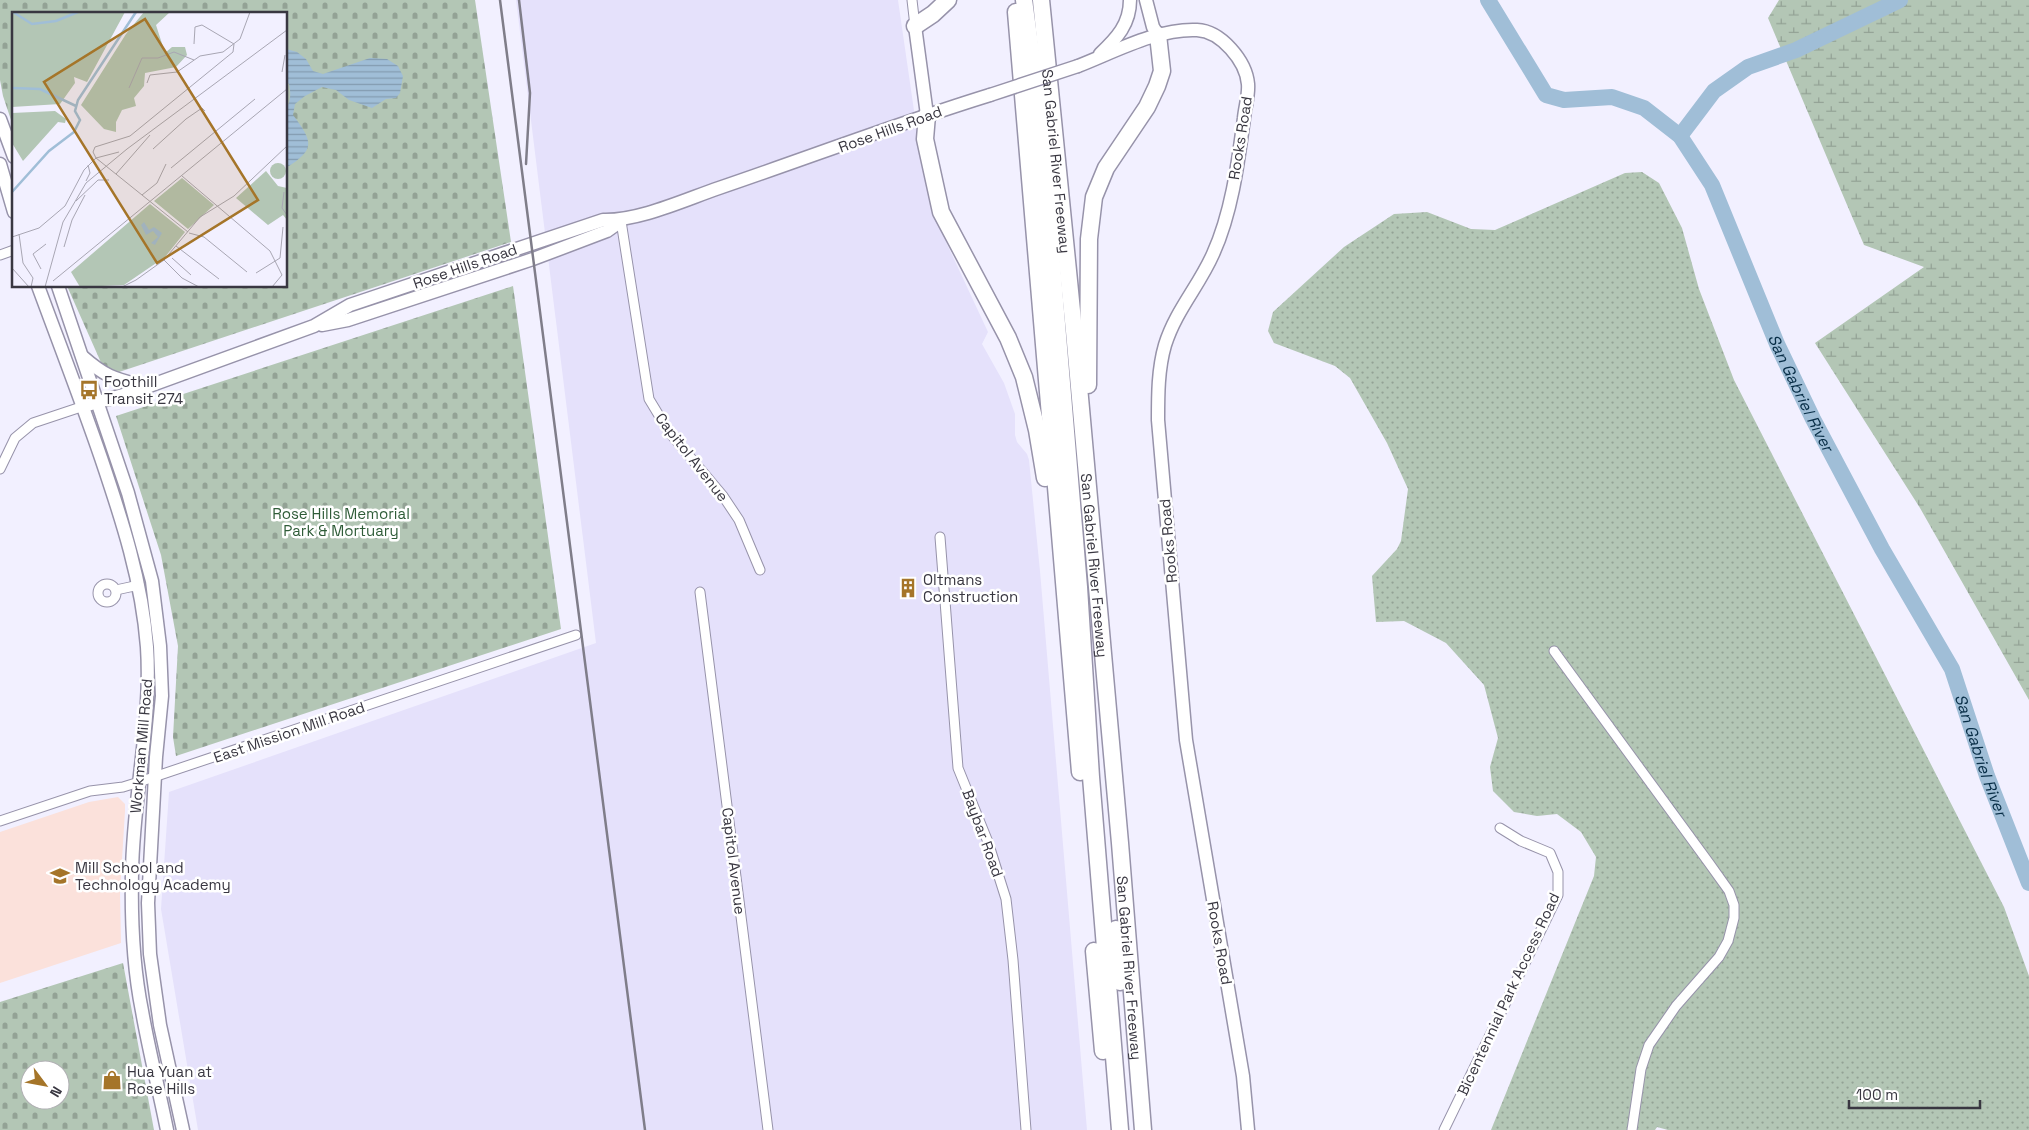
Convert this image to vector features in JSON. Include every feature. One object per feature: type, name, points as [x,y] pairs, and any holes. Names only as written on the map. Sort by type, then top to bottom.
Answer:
[{"type":"highway","points":[[914,26],[933,14],[948,0]]},
{"type":"highway","name":"San Gabriel River Freeway","points":[[1014,0],[1109,1130]]},
{"type":"highway","points":[[1024,0],[1038,103],[1050,240],[1120,1130]]},
{"type":"highway","name":"San Gabriel River Freeway","points":[[1041,0],[1074,331],[1121,853],[1143,1130]]},
{"type":"highway","points":[[1087,484],[1089,239],[1094,196],[1106,168],[1148,107],[1157,86],[1162,71],[1158,35]]},
{"type":"highway","points":[[927,114],[926,139],[940,212],[1008,338],[1024,377],[1037,430],[1064,589]]},
{"type":"highway","points":[[1074,331],[1065,355],[1109,842],[1132,1130]]},
{"type":"main road","points":[[1094,60],[1124,29],[1130,12],[1130,0]]},
{"type":"main road","points":[[1146,0],[1153,27],[1158,35]]},
{"type":"main road","points":[[1154,0],[1158,35]]},
{"type":"main road","points":[[914,26],[927,114]]},
{"type":"main road","name":"Rooks Road","points":[[1158,35],[1180,30],[1200,30],[1221,40],[1237,54],[1245,71],[1248,85],[1224,226],[1213,256],[1179,311],[1165,345],[1158,382],[1158,420],[1186,740],[1243,1076],[1248,1130]]},
{"type":"main road","name":"Rose Hills Road","points":[[84,406],[147,387],[314,326],[350,305],[603,220],[621,221],[797,162],[927,114],[1078,66],[1158,35]]},
{"type":"main road","points":[[0,119],[12,152]]},
{"type":"main road","points":[[0,164],[12,205]]},
{"type":"main road","name":"Workman Mill Road","points":[[39,288],[84,406],[118,507],[139,585],[147,647],[148,696],[132,870],[134,951],[141,1009],[168,1130]]},
{"type":"main road","name":"Workman Mill Road","points":[[59,288],[132,505],[152,581],[160,646],[162,696],[155,777],[148,903],[150,954],[160,1025],[183,1130]]},
{"type":"main road","points":[[82,356],[98,371],[111,378],[147,387]]},
{"type":"main road","points":[[118,507],[125,508],[130,516],[147,572],[152,581]]},
{"type":"main road","points":[[134,951],[140,953],[144,958],[152,1006],[160,1025]]},
{"type":"street","points":[[912,0],[914,26]]},
{"type":"street","name":"Capitol Avenue","points":[[621,221],[649,399],[668,432],[723,496],[739,520],[760,570]]},
{"type":"street","points":[[0,255],[12,251]]},
{"type":"street","points":[[0,469],[15,438],[33,422],[84,406]]},
{"type":"street","name":"Baybar Road","points":[[940,537],[958,768],[988,842],[1006,899],[1013,960],[1026,1130]]},
{"type":"street","points":[[120,589],[139,585]]},
{"type":"street","name":"Capitol Avenue","points":[[700,592],[768,1130]]},
{"type":"street","name":"East Mission Mill Road","points":[[0,821],[90,791],[123,786],[155,777],[576,635]]},
{"type":"street","points":[[1554,651],[1729,891],[1734,905],[1734,918],[1728,942],[1719,957],[1676,1006],[1650,1045],[1642,1069],[1632,1130]]},
{"type":"street","name":"Bicentennial Park Access Road","points":[[1444,1130],[1558,895],[1558,872],[1550,853],[1521,841],[1500,828]]},
{"type":"shaded area","points":[[516,0],[898,0],[921,159],[947,244],[988,332],[982,344],[1004,383],[1015,414],[1017,442],[1027,454],[1029,460],[1087,1130],[198,1130],[161,909],[169,792],[596,643]]},
{"type":"shaded area","name":"Mill School and Technology Academy","points":[[118,797],[125,804],[120,892],[121,943],[0,983],[0,832],[89,802]]},
{"type":"green space","points":[[0,0],[475,0],[511,242],[107,376],[68,288],[288,288],[288,12],[12,12],[12,123],[0,80]]},
{"type":"green space","points":[[1779,0],[2029,0],[2029,700],[1920,508],[1815,343],[1924,267],[1864,245],[1768,18]]},
{"type":"green space","points":[[1642,172],[1659,183],[1682,228],[1699,289],[1734,380],[2004,907],[2029,976],[2029,1130],[1668,1130],[1657,1127],[1655,1130],[1491,1130],[1594,876],[1596,857],[1581,832],[1557,814],[1537,816],[1514,812],[1493,791],[1490,767],[1498,738],[1484,685],[1446,643],[1404,621],[1376,622],[1372,576],[1397,549],[1401,541],[1408,489],[1387,443],[1350,378],[1335,366],[1274,343],[1268,331],[1273,312],[1344,247],[1394,214],[1427,212],[1471,229],[1495,230],[1625,173]]},
{"type":"green space","name":"Rose Hills Memorial Park & Mortuary","points":[[513,286],[561,629],[176,756],[173,737],[178,646],[161,555],[116,416]]},
{"type":"green space","points":[[123,963],[154,1130],[0,1130],[0,1002]]},
{"type":"water","points":[[288,50],[297,52],[306,59],[313,71],[323,74],[370,58],[387,59],[398,66],[403,76],[400,93],[396,98],[386,99],[372,108],[349,100],[336,90],[322,87],[305,96],[295,104],[293,115],[305,132],[308,144],[307,150],[303,156],[288,167]]},
{"type":"waterway","name":"San Gabriel River","points":[[1488,0],[1546,95],[1564,100],[1612,97],[1644,108],[1680,136],[1712,185],[1777,344],[1813,419],[1882,549],[1952,669],[1987,776],[2029,883]]},
{"type":"waterway","points":[[1680,136],[1714,91],[1748,67],[1796,50],[1900,0]]},
{"type":"railway","points":[[500,0],[645,1130]]},
{"type":"railway","points":[[519,0],[530,93],[526,164]]},
{"type":"place","name":"Foothill Transit 274","points":[[89,390]]},
{"type":"place","name":"Oltmans Construction","points":[[908,588]]},
{"type":"place","name":"Mill School and Technology Academy","points":[[60,876]]},
{"type":"place","name":"Hua Yuan at Rose Hills","points":[[112,1080]]}]
